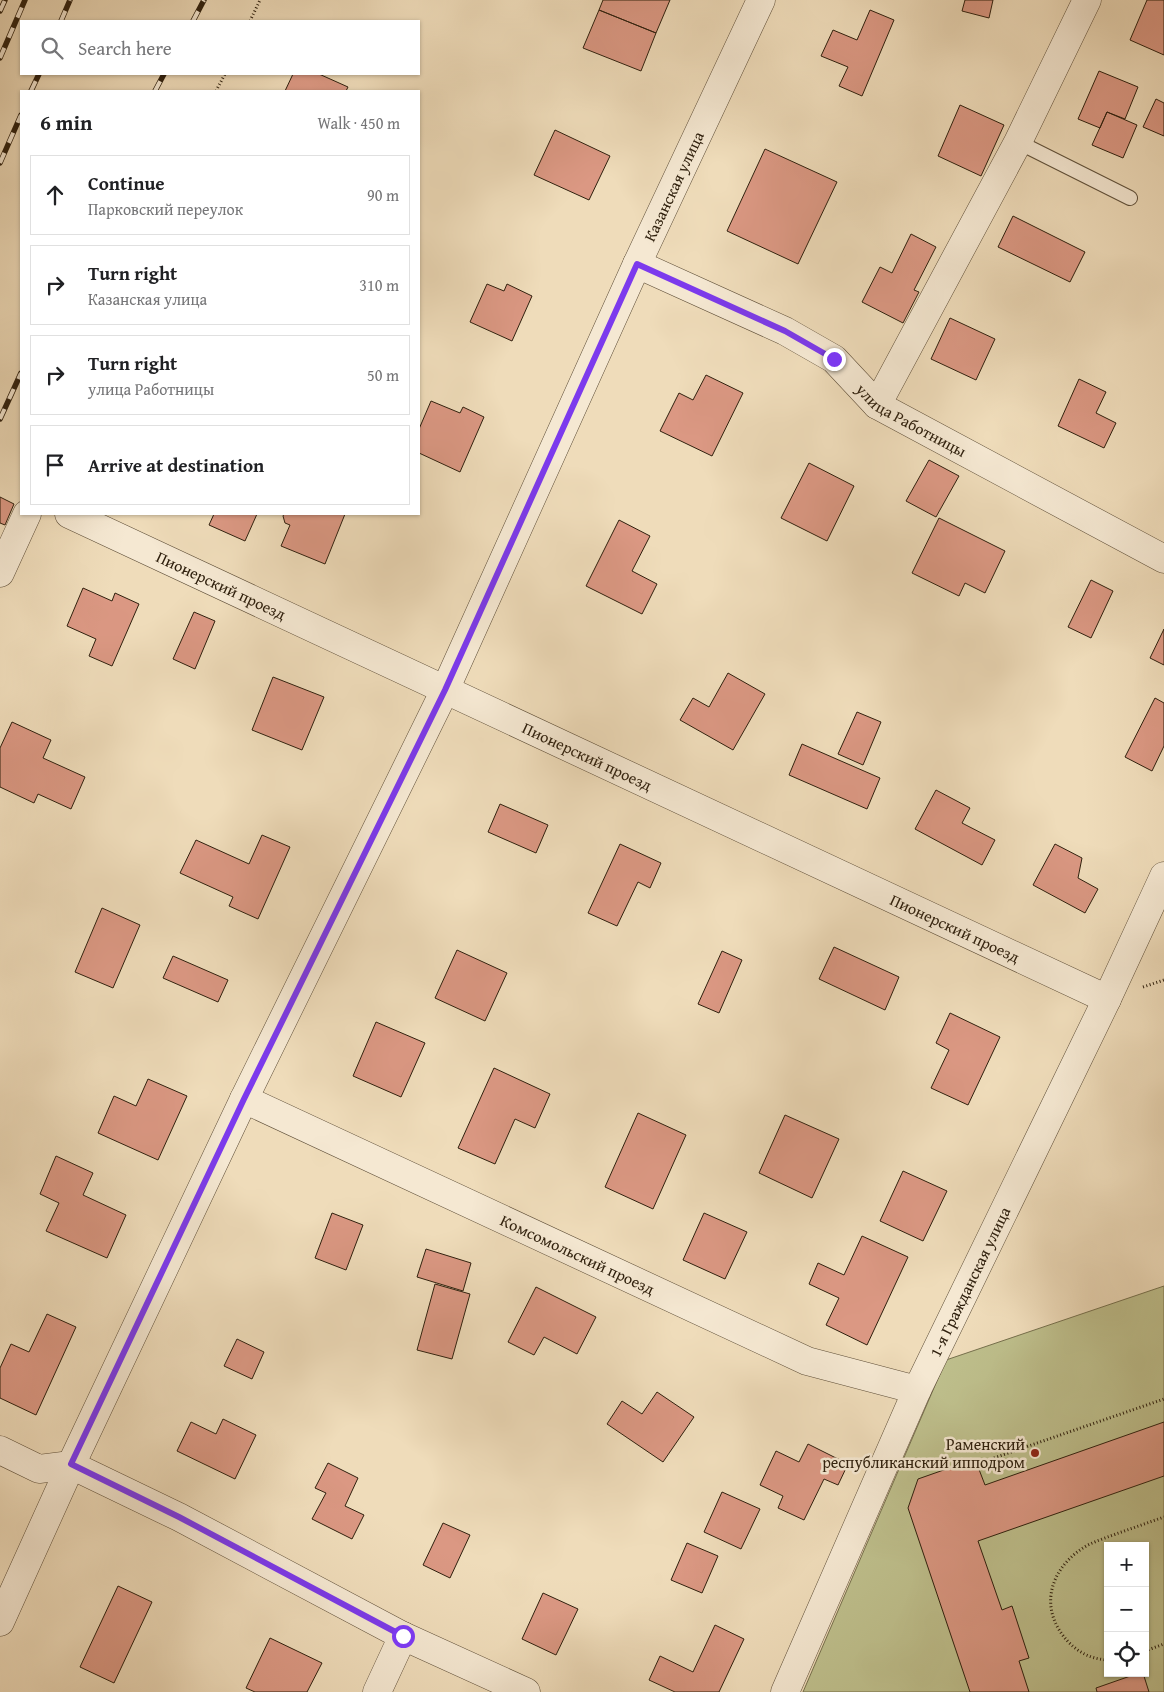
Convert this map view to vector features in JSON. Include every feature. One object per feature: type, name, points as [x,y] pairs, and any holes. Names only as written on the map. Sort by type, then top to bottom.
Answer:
[{"type":"street","name":"Казанская улица","points":[[0,1622],[71,1464],[244,1099],[445,690],[637,264],[761,0]]},
{"type":"street","points":[[877,405],[1018,142],[1087,0]]},
{"type":"street","name":"улица Работницы","points":[[637,264],[785,331],[834,359],[877,405],[1164,560]]},
{"type":"street","points":[[0,573],[27,515]]},
{"type":"street","name":"Пионерский проезд","points":[[71,515],[1107,999]]},
{"type":"street","name":"1-я Гражданская улица","points":[[785,1692],[917,1390],[1107,999],[1164,876]]},
{"type":"street","name":"Комсомольский проезд","points":[[244,1099],[807,1362],[917,1390]]},
{"type":"street","points":[[0,1450],[39,1469],[71,1464],[179,1517],[403,1636],[526,1692]]},
{"type":"street","points":[[377,1692],[403,1636]]},
{"type":"lane","points":[[1018,142],[1130,198]]},
{"type":"path","points":[[250,20],[260,0]]},
{"type":"path","points":[[217,90],[224,75]]},
{"type":"path","points":[[994,1458],[1164,1399]]},
{"type":"path","points":[[1104,1659],[1079,1652],[1062,1634],[1055,1623],[1050,1609],[1050,1594],[1054,1580],[1073,1556],[1090,1544],[1164,1517]]},
{"type":"path","points":[[1149,1649],[1164,1644]]},
{"type":"green space","name":"Раменский республиканский ипподром","points":[[1164,1286],[1164,1692],[803,1692],[946,1360]]},
{"type":"building","points":[[603,0],[670,0],[656,33],[599,10]]},
{"type":"building","points":[[965,0],[993,0],[989,18],[962,11]]},
{"type":"building","points":[[1147,0],[1164,0],[1164,55],[1130,40]]},
{"type":"building","points":[[599,10],[656,33],[641,71],[583,48]]},
{"type":"building","points":[[870,10],[894,20],[862,96],[839,86],[848,67],[821,56],[833,30],[857,40]]},
{"type":"building","points":[[1099,71],[1138,87],[1125,119],[1107,112],[1100,128],[1078,119]]},
{"type":"building","points":[[293,75],[321,75],[348,87],[346,90],[285,90]]},
{"type":"building","points":[[1156,99],[1164,103],[1164,136],[1143,127]]},
{"type":"building","points":[[960,105],[1004,125],[981,176],[938,156]]},
{"type":"building","points":[[1107,112],[1137,125],[1123,158],[1092,145]]},
{"type":"building","points":[[555,130],[610,156],[589,200],[534,175]]},
{"type":"building","points":[[765,149],[837,182],[798,264],[727,231]]},
{"type":"building","points":[[1013,216],[1085,252],[1070,282],[998,247]]},
{"type":"building","points":[[911,234],[936,247],[914,290],[919,292],[903,323],[862,302],[880,267],[892,273]]},
{"type":"building","points":[[487,284],[504,291],[507,284],[532,296],[512,341],[470,322]]},
{"type":"building","points":[[950,318],[995,339],[976,380],[931,359]]},
{"type":"building","points":[[706,375],[743,393],[712,456],[660,431],[679,393],[693,400]]},
{"type":"building","points":[[1079,379],[1106,392],[1096,413],[1116,423],[1104,448],[1058,426]]},
{"type":"building","points":[[431,401],[460,413],[463,407],[484,417],[460,472],[420,453],[420,427]]},
{"type":"building","points":[[929,460],[959,476],[936,517],[906,501]]},
{"type":"building","points":[[809,463],[854,486],[827,541],[781,518]]},
{"type":"building","points":[[0,497],[14,504],[5,525],[0,523]]},
{"type":"building","points":[[214,515],[257,515],[245,541],[209,525]]},
{"type":"building","points":[[345,515],[325,564],[281,546],[290,525],[285,523],[283,516]]},
{"type":"building","points":[[939,518],[1005,551],[985,593],[965,583],[959,596],[912,573]]},
{"type":"building","points":[[619,520],[650,536],[632,571],[657,584],[642,614],[586,586]]},
{"type":"building","points":[[1091,580],[1113,591],[1091,638],[1068,627]]},
{"type":"building","points":[[83,588],[112,601],[115,593],[139,604],[112,666],[89,656],[96,639],[67,626]]},
{"type":"building","points":[[194,612],[215,621],[195,669],[173,659]]},
{"type":"building","points":[[1164,629],[1164,665],[1150,658]]},
{"type":"building","points":[[728,673],[765,694],[733,750],[680,720],[693,698],[709,707]]},
{"type":"building","points":[[273,677],[324,697],[302,750],[252,730]]},
{"type":"building","points":[[1155,698],[1164,703],[1164,746],[1152,771],[1125,757]]},
{"type":"building","points":[[857,712],[881,722],[863,765],[838,754]]},
{"type":"building","points":[[12,722],[51,740],[43,758],[85,777],[71,809],[38,794],[34,803],[0,787],[0,748]]},
{"type":"building","points":[[802,744],[880,778],[867,809],[789,775]]},
{"type":"building","points":[[936,790],[970,808],[962,823],[995,840],[982,865],[915,829]]},
{"type":"building","points":[[500,804],[548,825],[536,853],[488,832]]},
{"type":"building","points":[[262,835],[290,847],[258,919],[229,906],[233,897],[180,873],[196,840],[249,864]]},
{"type":"building","points":[[620,844],[661,863],[650,888],[638,882],[617,926],[588,913]]},
{"type":"building","points":[[1055,844],[1082,858],[1078,878],[1098,889],[1085,913],[1033,885]]},
{"type":"building","points":[[102,908],[140,925],[113,988],[75,972]]},
{"type":"building","points":[[834,947],[899,977],[885,1010],[819,979]]},
{"type":"building","points":[[457,950],[507,973],[485,1021],[435,998]]},
{"type":"building","points":[[722,951],[742,960],[719,1013],[698,1004]]},
{"type":"building","points":[[173,956],[228,980],[218,1002],[163,978]]},
{"type":"building","points":[[950,1013],[1000,1037],[968,1105],[931,1088],[949,1050],[936,1043]]},
{"type":"building","points":[[376,1022],[425,1043],[401,1097],[353,1076]]},
{"type":"building","points":[[494,1068],[550,1094],[535,1128],[515,1119],[495,1164],[458,1148]]},
{"type":"building","points":[[148,1079],[187,1096],[158,1160],[98,1133],[114,1096],[136,1106]]},
{"type":"building","points":[[638,1113],[686,1135],[653,1209],[605,1187]]},
{"type":"building","points":[[785,1115],[839,1139],[812,1198],[759,1173]]},
{"type":"building","points":[[56,1156],[93,1173],[83,1195],[126,1215],[107,1258],[46,1231],[59,1203],[40,1194]]},
{"type":"building","points":[[903,1171],[947,1191],[923,1241],[880,1221]]},
{"type":"building","points":[[332,1213],[363,1225],[346,1270],[315,1258]]},
{"type":"building","points":[[704,1213],[747,1232],[725,1279],[683,1260]]},
{"type":"building","points":[[862,1236],[908,1257],[867,1345],[826,1325],[839,1298],[809,1284],[818,1263],[844,1275]]},
{"type":"building","points":[[426,1249],[471,1263],[463,1291],[417,1277]]},
{"type":"building","points":[[435,1284],[470,1294],[452,1359],[417,1350]]},
{"type":"building","points":[[536,1287],[596,1317],[577,1354],[544,1337],[534,1355],[508,1342]]},
{"type":"building","points":[[47,1314],[76,1327],[36,1415],[0,1398],[0,1368],[11,1344],[29,1352]]},
{"type":"building","points":[[237,1339],[264,1352],[252,1379],[224,1366]]},
{"type":"building","points":[[657,1392],[694,1417],[663,1462],[607,1424],[622,1401],[642,1414]]},
{"type":"building","points":[[223,1419],[256,1435],[235,1479],[177,1451],[191,1422],[216,1434]]},
{"type":"building","points":[[1164,1422],[1164,1476],[978,1541],[1002,1610],[1012,1606],[1029,1658],[1019,1661],[1029,1692],[970,1692],[908,1508],[918,1479],[975,1459],[985,1485]]},
{"type":"building","points":[[808,1444],[848,1464],[838,1485],[824,1479],[804,1520],[778,1508],[783,1496],[760,1485],[776,1451],[799,1462]]},
{"type":"building","points":[[328,1463],[358,1478],[345,1506],[364,1515],[352,1539],[312,1519],[326,1493],[315,1488]]},
{"type":"building","points":[[722,1492],[760,1509],[741,1549],[704,1532]]},
{"type":"building","points":[[443,1523],[470,1535],[450,1578],[423,1565]]},
{"type":"building","points":[[687,1543],[718,1556],[702,1593],[671,1580]]},
{"type":"building","points":[[118,1586],[152,1602],[114,1683],[80,1667]]},
{"type":"building","points":[[543,1593],[578,1609],[556,1655],[522,1639]]},
{"type":"building","points":[[715,1625],[744,1639],[719,1692],[675,1692],[649,1680],[660,1656],[693,1672]]},
{"type":"building","points":[[270,1638],[322,1663],[307,1692],[255,1692],[246,1688]]},
{"type":"building","points":[[1128,1677],[1144,1677],[1149,1692],[1097,1692],[1096,1688]]},
{"type":"railway","points":[[0,11],[5,0]]},
{"type":"railway","points":[[0,58],[25,0]]},
{"type":"railway","points":[[61,20],[70,0]]},
{"type":"railway","points":[[194,20],[204,0]]},
{"type":"railway","points":[[31,90],[39,75]]},
{"type":"railway","points":[[156,90],[163,75]]},
{"type":"railway","points":[[0,163],[20,117]]},
{"type":"railway","points":[[0,419],[20,375]]},
{"type":"place","name":"Раменский республиканский ипподром","points":[[1035,1453]]},
{"type":"route","points":[[403,1636],[179,1517],[71,1464],[244,1099],[445,690],[637,264],[785,331],[834,359]]}]
